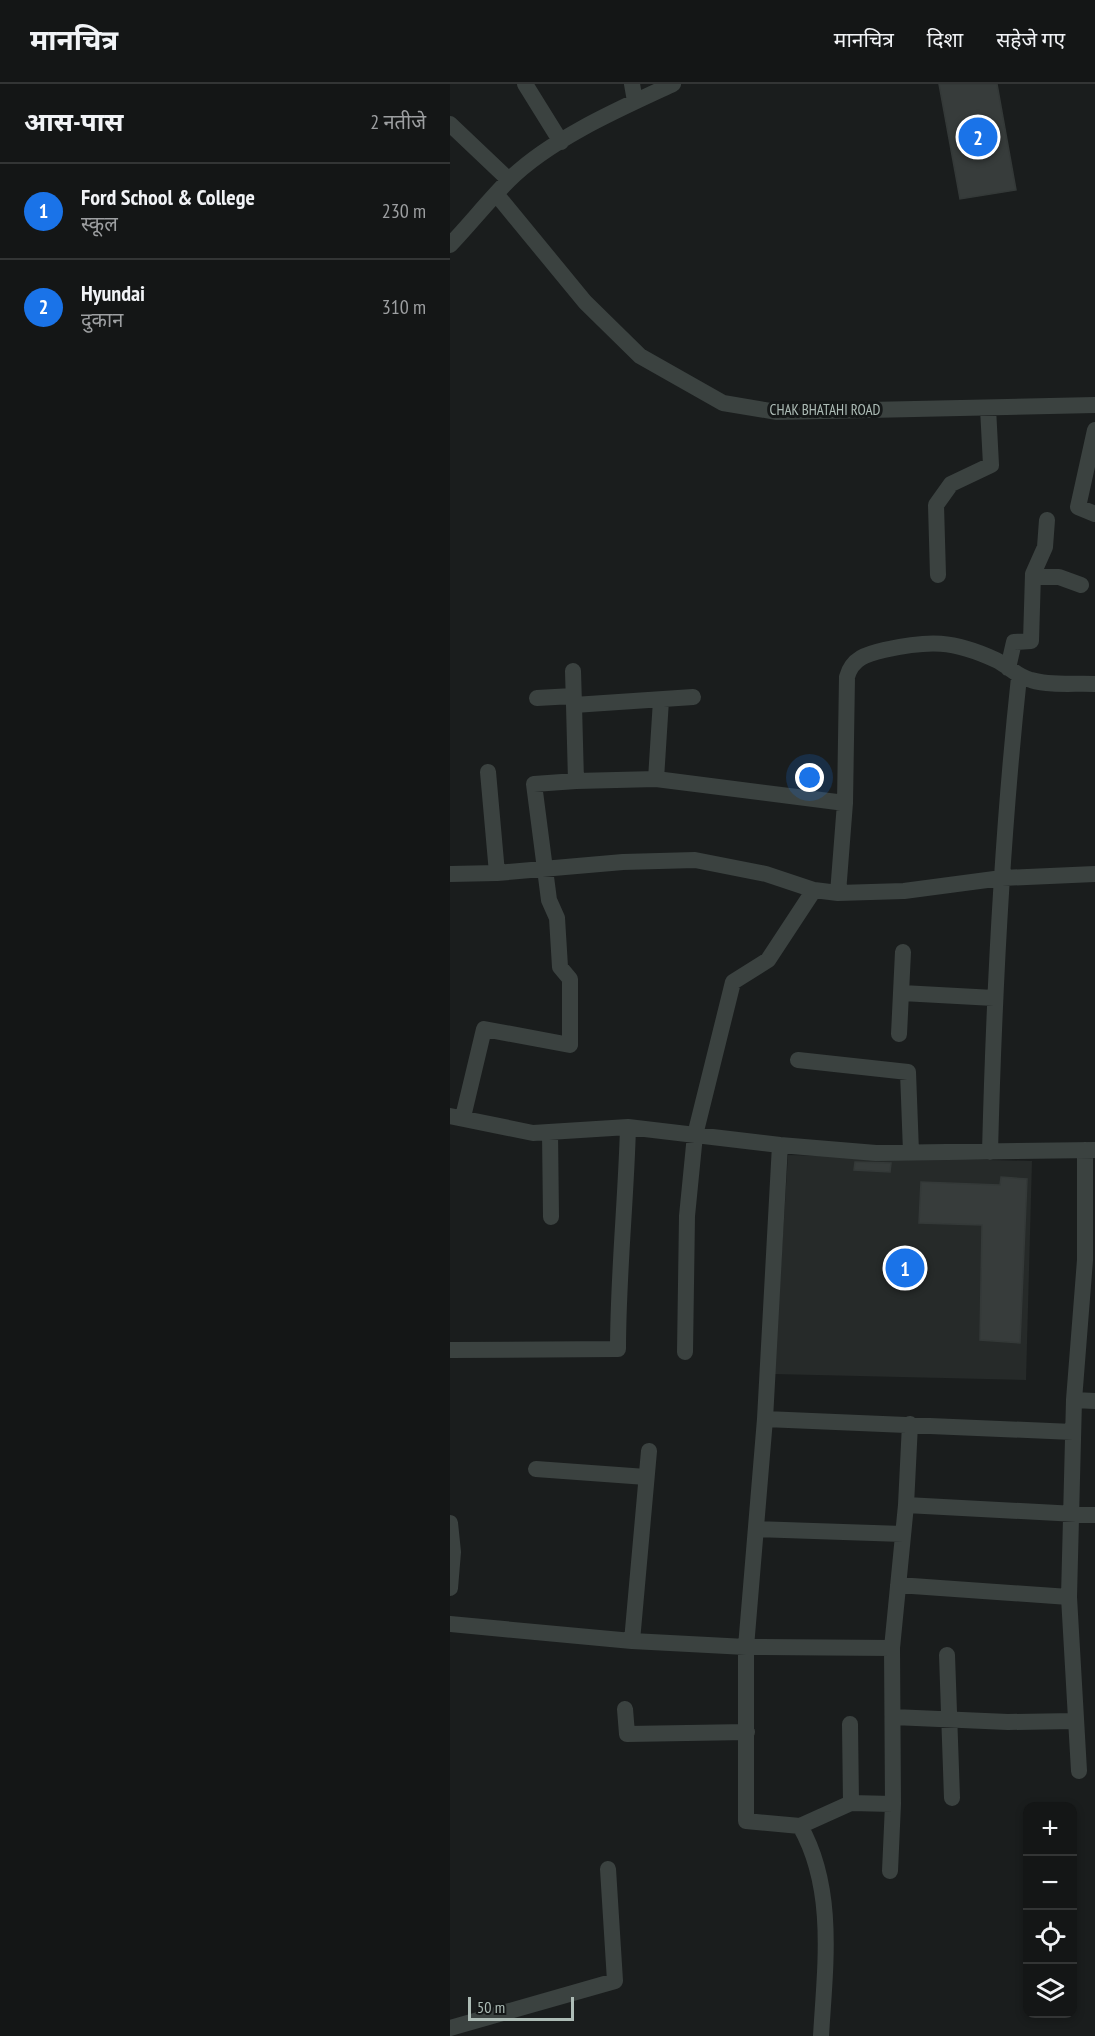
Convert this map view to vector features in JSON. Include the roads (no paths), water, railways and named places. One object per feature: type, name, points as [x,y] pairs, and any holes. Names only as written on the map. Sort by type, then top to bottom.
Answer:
[{"type":"street","points":[[525,84],[561,142]]},
{"type":"street","points":[[632,84],[635,101]]},
{"type":"street","points":[[450,245],[509,180],[561,142],[610,113],[673,84]]},
{"type":"street","points":[[450,123],[509,180]]},
{"type":"street","name":"CHAK BHATAHI ROAD","points":[[497,195],[585,302],[640,356],[723,403],[777,412],[1095,405]]},
{"type":"street","points":[[938,575],[936,505],[951,484],[991,465],[988,408]]},
{"type":"street","points":[[1095,430],[1078,507],[1095,514]]},
{"type":"street","points":[[990,1152],[994,998],[1014,642],[1031,641],[1033,577],[1045,547],[1047,520]]},
{"type":"street","points":[[1033,577],[1059,577],[1081,585]]},
{"type":"street","points":[[838,893],[845,804],[847,677],[849,668],[856,660],[868,652],[908,645],[946,642],[997,660],[1014,672],[1041,682],[1095,684]]},
{"type":"street","points":[[573,671],[576,782]]},
{"type":"street","points":[[537,698],[574,700],[693,698]]},
{"type":"street","points":[[656,779],[661,700]]},
{"type":"street","points":[[488,772],[497,873]]},
{"type":"street","points":[[845,804],[656,779],[534,784],[549,900],[557,918],[560,967],[570,979],[570,1045],[484,1029],[456,1116],[533,1133],[628,1127],[780,1145],[876,1153],[1090,1150],[1085,1260],[1072,1432],[1070,1514],[1069,1597],[1074,1721],[1079,1771]]},
{"type":"street","points":[[450,874],[497,873],[623,862],[695,860],[766,874],[814,890],[838,893],[904,891],[1002,878],[1095,874]]},
{"type":"street","points":[[685,1352],[687,1216],[695,1135],[733,981],[768,960],[814,890]]},
{"type":"street","points":[[899,1034],[903,952]]},
{"type":"street","points":[[902,993],[994,998]]},
{"type":"street","points":[[798,1060],[908,1072],[911,1152]]},
{"type":"street","points":[[450,1350],[618,1349],[618,1292],[626,1213],[628,1127]]},
{"type":"street","points":[[550,1132],[551,1217]]},
{"type":"street","points":[[780,1145],[765,1419],[746,1647],[746,1821],[800,1826],[851,1803],[893,1804]]},
{"type":"street","points":[[1074,1400],[1095,1401]]},
{"type":"street","points":[[765,1419],[1072,1432]]},
{"type":"street","points":[[890,1871],[893,1804],[892,1648],[906,1506],[910,1424]]},
{"type":"street","points":[[633,1641],[649,1451]]},
{"type":"street","points":[[536,1469],[646,1477]]},
{"type":"street","points":[[906,1506],[1095,1515]]},
{"type":"street","points":[[450,1523],[453,1552],[450,1588]]},
{"type":"street","points":[[756,1529],[903,1534]]},
{"type":"street","points":[[898,1585],[1069,1597]]},
{"type":"street","points":[[450,1624],[633,1641],[746,1647],[892,1648]]},
{"type":"street","points":[[947,1655],[952,1798]]},
{"type":"street","points":[[625,1709],[627,1734],[747,1732]]},
{"type":"street","points":[[893,1717],[1074,1721]]},
{"type":"street","points":[[850,1724],[851,1803]]},
{"type":"street","points":[[800,1826],[815,1860],[824,1906],[826,1946],[821,2036]]},
{"type":"street","points":[[453,2030],[615,1981],[608,1869]]},
{"type":"place","name":"Hyundai","points":[[978,137]]},
{"type":"place","name":"Ford School & College","points":[[905,1268]]}]
